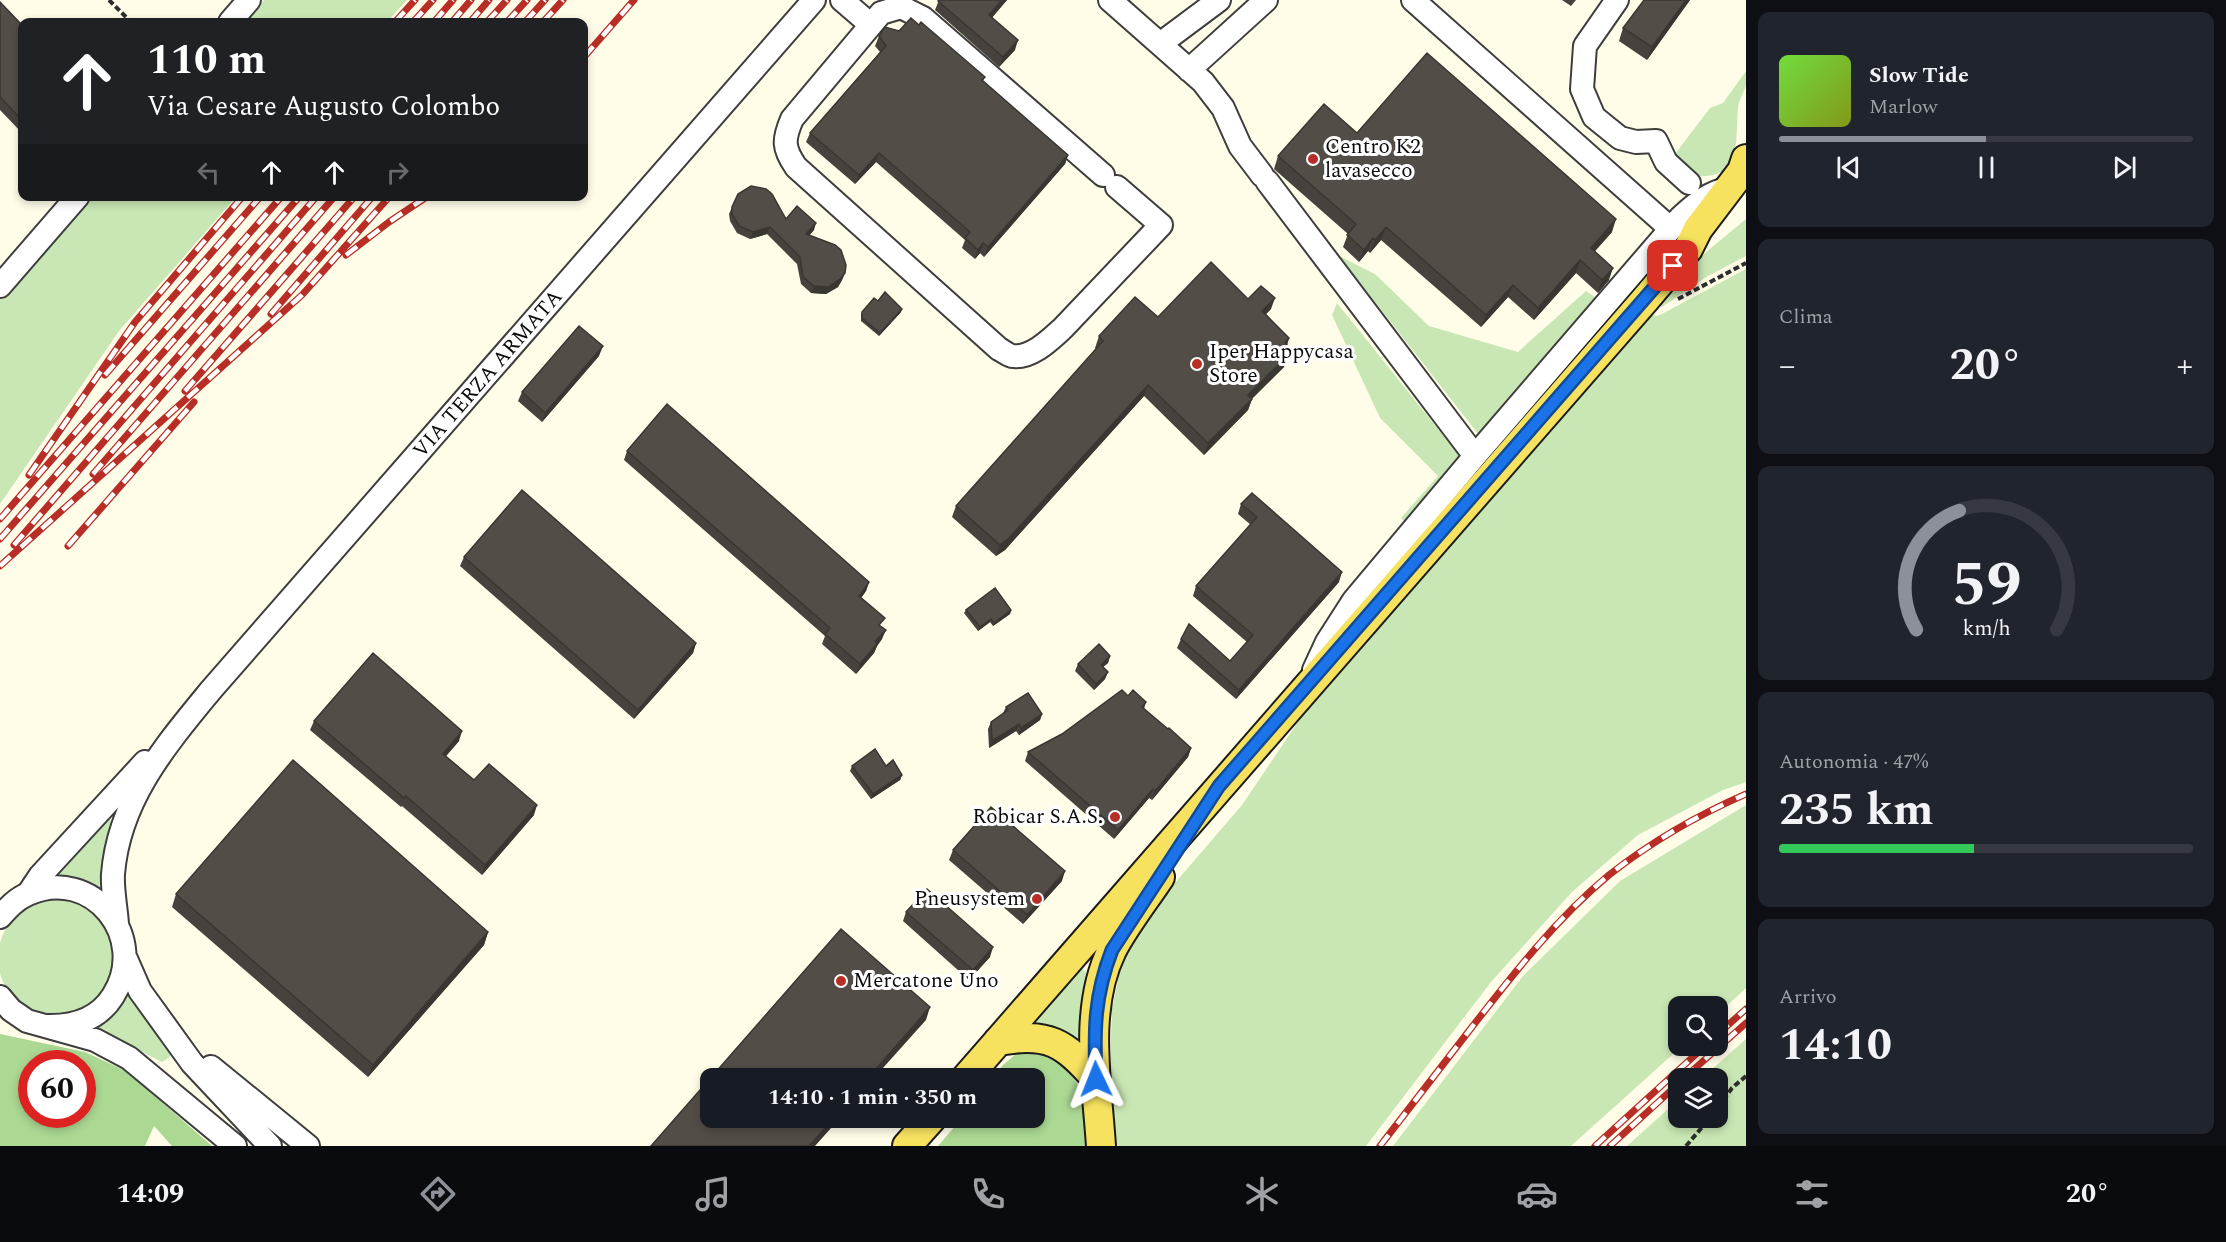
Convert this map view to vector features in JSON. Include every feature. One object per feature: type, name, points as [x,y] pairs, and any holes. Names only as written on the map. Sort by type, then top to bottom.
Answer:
[{"type":"main road","points":[[975,1068],[1305,689],[1679,239],[1706,238],[1738,195],[1746,159]]},
{"type":"main road","points":[[1101,1146],[1095,1033],[1101,978],[1112,950],[1219,786]]},
{"type":"main road","points":[[998,1041],[1023,1037],[1053,1042],[1078,1058],[1096,1079]]},
{"type":"main road","points":[[907,1146],[923,1128]]},
{"type":"street","points":[[233,18],[249,0]]},
{"type":"street","name":"VIA TERZA ARMATA","points":[[28,894],[40,876],[99,810],[143,764],[163,748],[814,0]]},
{"type":"street","points":[[842,0],[871,25]]},
{"type":"street","points":[[1110,0],[1203,82],[1223,108],[1240,146],[1475,456]]},
{"type":"street","points":[[1160,44],[1219,0]]},
{"type":"street","points":[[1189,70],[1266,0]]},
{"type":"street","points":[[1305,689],[1327,642],[1354,600],[1475,456],[1679,239],[1413,0]]},
{"type":"street","points":[[1617,0],[1586,46],[1582,89],[1594,117],[1620,138],[1636,142],[1656,141],[1666,162],[1689,183]]},
{"type":"street","points":[[901,7],[923,18],[1161,225],[1064,328],[1046,343],[1027,354],[1013,356],[999,349],[796,167],[787,154],[784,135],[792,119],[871,25],[881,13],[901,7]]},
{"type":"street","points":[[0,286],[74,201]]},
{"type":"street","name":"VIA TERZA ARMATA","points":[[117,924],[113,874],[120,841],[128,813],[163,748]]},
{"type":"street","name":"VIA TERZA ARMATA","points":[[0,917],[12,904],[28,894],[48,888],[69,889],[88,895],[105,908],[117,924],[124,941],[126,959],[140,991],[192,1063],[264,1141]]},
{"type":"street","name":"VIA TERZA ARMATA","points":[[46,1026],[66,1027],[89,1019],[108,1004],[121,983],[126,959]]},
{"type":"street","name":"VIA TERZA ARMATA","points":[[4,1005],[27,1021],[95,1040],[193,1093],[264,1141]]},
{"type":"street","name":"VIA TERZA ARMATA","points":[[160,1019],[209,1065],[308,1146]]},
{"type":"street","name":"VIA TERZA ARMATA","points":[[129,1058],[235,1146]]},
{"type":"path","points":[[108,0],[127,18]]},
{"type":"path","points":[[1728,1093],[1746,1076]]},
{"type":"path","points":[[1686,1146],[1701,1128]]},
{"type":"green space","points":[[264,0],[407,0],[391,18],[248,18]]},
{"type":"green space","points":[[1746,71],[1746,85],[1738,108],[1734,155],[1722,171],[1712,175],[1697,176],[1675,154],[1710,108],[1723,103]]},
{"type":"green space","points":[[87,201],[233,201],[119,331],[0,504],[0,300]]},
{"type":"green space","points":[[1746,219],[1746,256],[1708,276],[1662,307],[1658,304],[1705,253]]},
{"type":"green space","points":[[1339,256],[1375,274],[1429,326],[1518,352],[1586,291],[1599,300],[1479,435]]},
{"type":"green space","points":[[1746,269],[1746,782],[1723,790],[1638,835],[1572,892],[1491,982],[1366,1146],[1115,1146],[1110,1076],[1112,1008],[1126,945],[1156,905],[1242,805],[1304,713],[1651,314],[1660,315]]},
{"type":"green space","points":[[1337,303],[1462,459],[1406,523],[1401,518],[1438,476],[1380,418],[1332,315]]},
{"type":"green space","points":[[1746,805],[1746,988],[1728,1005],[1728,996],[1668,996],[1668,1056],[1671,1056],[1571,1146],[1393,1146],[1523,976],[1620,881]]},
{"type":"green space","points":[[109,817],[112,827],[106,848],[100,888],[95,892],[61,880],[55,875]]},
{"type":"green space","points":[[57,899],[90,909],[106,925],[116,958],[114,969],[106,991],[90,1007],[57,1017],[24,1007],[8,991],[-1,964],[0,947],[8,925],[24,909]]},
{"type":"green space","points":[[1083,969],[1089,975],[1084,1032],[1074,1043],[1035,1027],[1035,1020],[1079,970]]},
{"type":"green space","points":[[126,985],[170,1048],[169,1057],[162,1062],[91,1026]]},
{"type":"green space","points":[[0,1034],[76,1050],[18,1050],[18,1128],[96,1128],[96,1057],[126,1071],[212,1146],[172,1146],[154,1126],[145,1146],[0,1146]]},
{"type":"green space","points":[[1746,1039],[1746,1146],[1627,1146],[1668,1109],[1668,1128],[1728,1128],[1728,1068],[1713,1068]]},
{"type":"green space","points":[[1037,1048],[1067,1066],[1085,1098],[1089,1146],[938,1146],[953,1128],[1045,1128],[1045,1068],[1001,1068],[1022,1049]]},
{"type":"building","points":[[939,0],[1002,0],[989,15],[1018,40],[1003,57]]},
{"type":"building","points":[[1644,0],[1686,0],[1652,47],[1623,28]]},
{"type":"building","points":[[0,2],[18,21],[18,116],[0,97]]},
{"type":"building","points":[[911,18],[919,25],[921,22],[985,77],[982,80],[1068,155],[988,247],[983,243],[978,250],[965,238],[970,232],[879,153],[859,175],[810,133],[886,46],[879,36],[885,27],[899,31]]},
{"type":"building","points":[[1427,53],[1616,219],[1591,248],[1613,268],[1602,280],[1580,260],[1538,308],[1513,285],[1486,315],[1386,227],[1364,250],[1347,235],[1356,224],[1278,156],[1324,104],[1357,133]]},
{"type":"building","points":[[751,186],[766,189],[772,194],[786,219],[797,206],[816,223],[806,234],[835,245],[841,250],[846,265],[845,273],[840,279],[828,287],[814,286],[803,277],[800,257],[770,227],[753,232],[739,226],[732,214],[732,207],[738,194]]},
{"type":"building","points":[[1211,262],[1248,299],[1261,286],[1275,298],[1262,311],[1289,338],[1285,343],[1288,346],[1283,351],[1288,355],[1248,395],[1252,399],[1208,443],[1148,385],[1009,538],[1000,545],[956,506],[1103,341],[1099,336],[1135,297],[1158,317]]},
{"type":"building","points":[[885,292],[902,309],[880,333],[862,318],[862,312],[874,298],[878,301]]},
{"type":"building","points":[[579,326],[603,346],[545,413],[522,392]]},
{"type":"building","points":[[667,404],[869,582],[859,596],[885,618],[879,625],[886,630],[875,641],[877,644],[860,664],[825,634],[830,628],[627,451]]},
{"type":"building","points":[[522,490],[696,643],[638,710],[464,557]]},
{"type":"building","points":[[1252,493],[1342,572],[1239,690],[1181,639],[1189,624],[1230,661],[1253,635],[1196,586],[1257,517],[1241,504]]},
{"type":"building","points":[[995,588],[1011,610],[994,623],[991,619],[980,627],[966,610]]},
{"type":"building","points":[[1099,644],[1110,656],[1101,665],[1108,672],[1096,684],[1078,664]]},
{"type":"building","points":[[373,653],[462,731],[443,754],[474,780],[489,764],[537,805],[485,865],[406,796],[404,798],[314,721]]},
{"type":"building","points":[[1122,690],[1128,696],[1133,690],[1146,702],[1142,707],[1191,748],[1118,830],[1028,752],[1062,734]]},
{"type":"building","points":[[1028,693],[1042,714],[1021,728],[1019,724],[992,741],[991,722],[1008,710],[1006,707]]},
{"type":"building","points":[[875,749],[886,766],[893,760],[902,775],[873,794],[852,766]]},
{"type":"building","points":[[293,760],[488,932],[373,1065],[176,894]]},
{"type":"building","points":[[991,807],[1065,871],[1027,915],[953,850]]},
{"type":"building","points":[[927,889],[993,947],[973,970],[906,912]]},
{"type":"building","name":"Mercatone Uno","points":[[841,929],[930,1007],[877,1068],[719,1068]]},
{"type":"building","name":"Mercatone Uno","points":[[700,1090],[700,1128],[825,1128],[809,1146],[651,1146]]},
{"type":"railway","points":[[399,18],[415,0]]},
{"type":"railway","points":[[417,18],[433,0]]},
{"type":"railway","points":[[437,18],[453,0]]},
{"type":"railway","points":[[455,18],[471,0]]},
{"type":"railway","points":[[473,18],[489,0]]},
{"type":"railway","points":[[491,18],[507,0]]},
{"type":"railway","points":[[511,18],[527,0]]},
{"type":"railway","points":[[529,18],[545,0]]},
{"type":"railway","points":[[547,18],[563,0]]},
{"type":"railway","points":[[588,52],[634,0]]},
{"type":"railway","points":[[29,475],[135,322],[239,201]]},
{"type":"railway","points":[[105,375],[257,201]]},
{"type":"railway","points":[[0,519],[278,201]]},
{"type":"railway","points":[[0,539],[296,201]]},
{"type":"railway","points":[[14,545],[313,201]]},
{"type":"railway","points":[[93,474],[331,201]]},
{"type":"railway","points":[[185,391],[351,201]]},
{"type":"railway","points":[[271,314],[369,201]]},
{"type":"railway","points":[[0,566],[302,295],[386,201]]},
{"type":"railway","points":[[346,255],[420,201]]},
{"type":"railway","points":[[68,546],[194,402]]},
{"type":"railway","points":[[1380,1146],[1536,947],[1571,910],[1609,875],[1641,851],[1693,820],[1746,794]]},
{"type":"railway","points":[[1728,1025],[1746,1009]]},
{"type":"railway","points":[[1695,1068],[1746,1023]]},
{"type":"railway","points":[[1595,1146],[1694,1056]]},
{"type":"railway","points":[[1610,1146],[1668,1093]]},
{"type":"place","name":"Centro K2 lavasecco","points":[[1313,159]]},
{"type":"place","name":"Iper Happycasa Store","points":[[1197,364]]},
{"type":"place","name":"Robicar S.A.S.","points":[[1115,817]]},
{"type":"place","name":"Pneusystem","points":[[1037,899]]},
{"type":"place","name":"Mercatone Uno","points":[[841,981]]},
{"type":"route","points":[[1096,1079],[1097,1005],[1101,978],[1112,950],[1219,786],[1321,672],[1673,266]]}]
